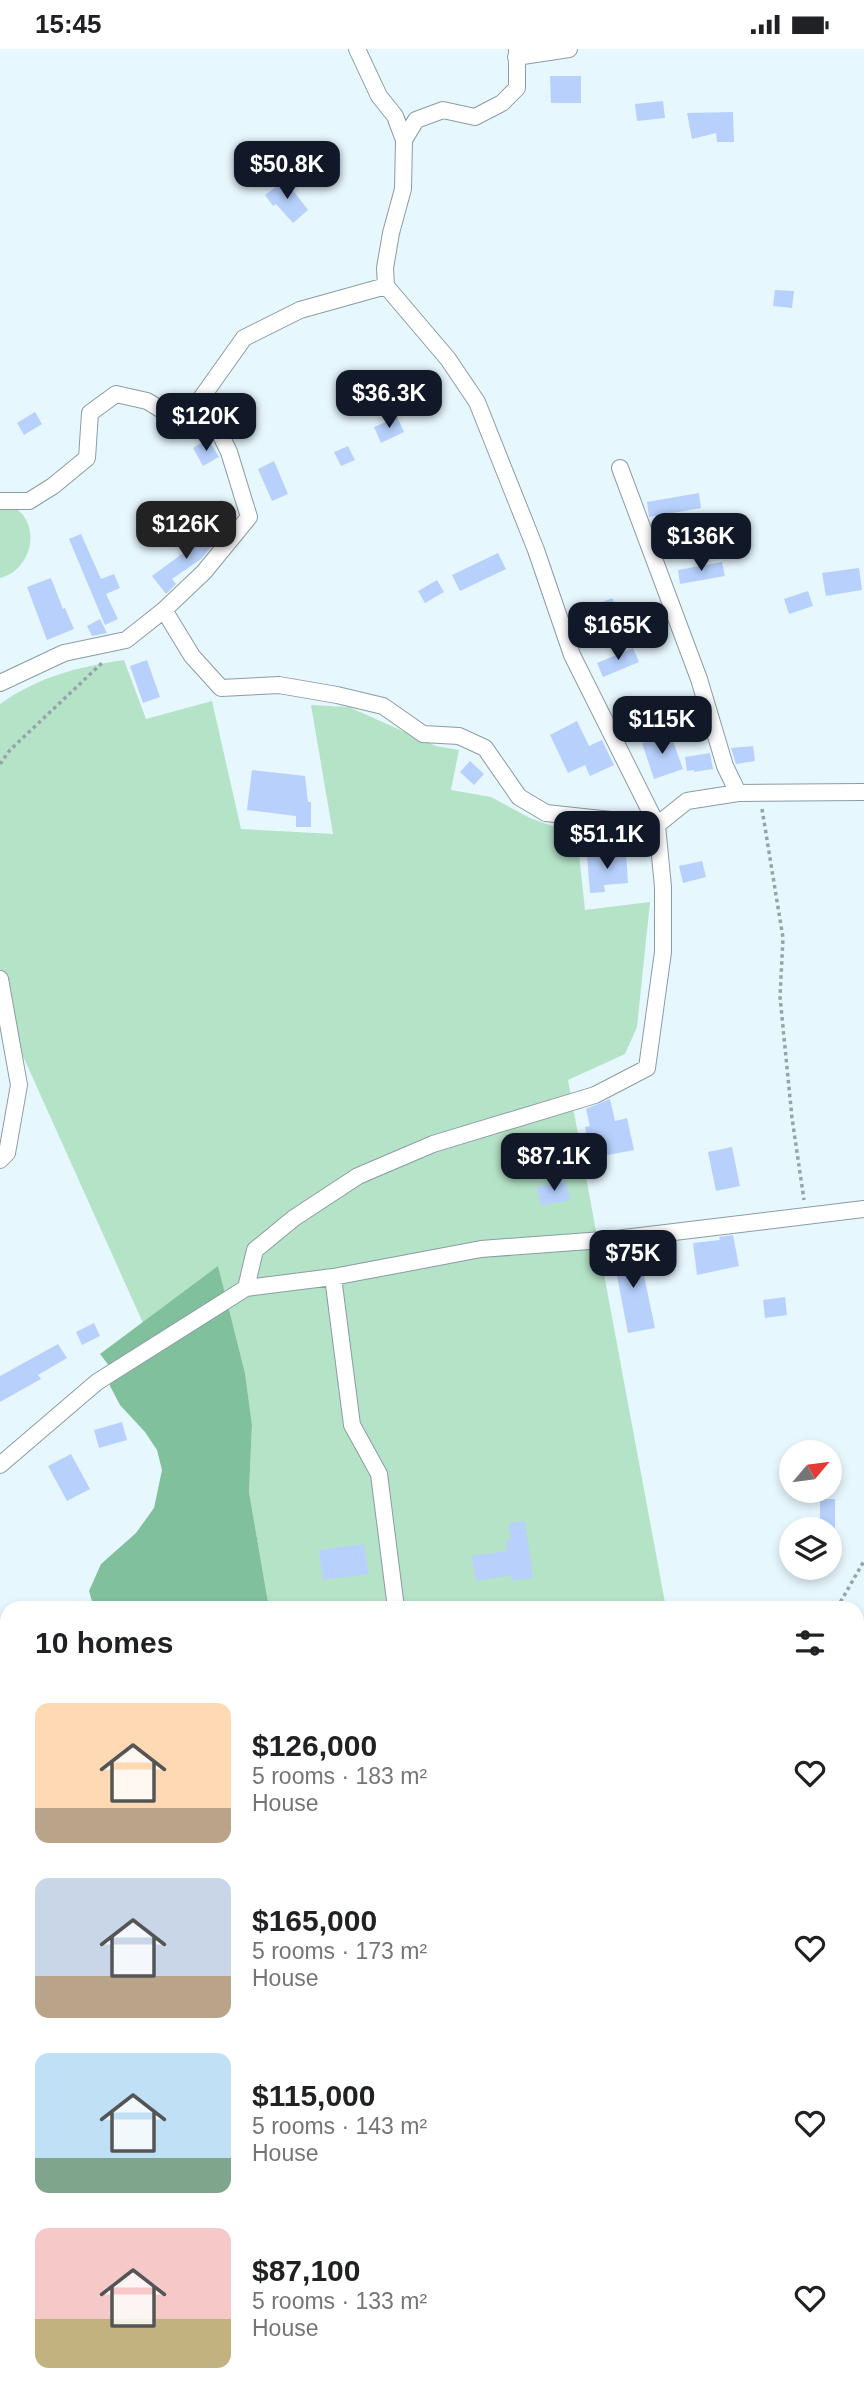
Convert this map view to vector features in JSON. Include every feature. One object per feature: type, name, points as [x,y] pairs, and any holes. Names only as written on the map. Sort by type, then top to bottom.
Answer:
[{"type":"street","points":[[246,1288],[255,1250],[294,1218],[358,1176],[433,1144],[595,1095],[647,1068],[663,952],[663,887],[657,825],[572,655],[536,550],[477,402],[448,359],[386,286],[385,268],[391,233],[403,189],[404,140],[396,116],[379,96],[357,49]]},
{"type":"street","points":[[404,140],[416,121],[443,110],[475,117],[502,103],[517,88],[517,53],[569,49]]},
{"type":"street","points":[[0,501],[29,501],[53,486],[87,458],[90,413],[116,394],[147,401],[185,424],[244,338],[300,310],[386,286]]},
{"type":"street","points":[[0,683],[64,653],[126,640],[164,610],[204,572],[249,517],[229,452],[202,397]]},
{"type":"street","points":[[620,468],[699,679],[724,766],[738,793]]},
{"type":"street","points":[[164,610],[192,656],[221,688],[279,685],[383,706],[423,734],[459,736],[485,748],[519,797],[545,813],[657,825],[687,801],[738,793],[864,792]]},
{"type":"street","points":[[0,979],[19,1085],[7,1153],[0,1160]]},
{"type":"street","points":[[0,1465],[97,1382],[246,1288],[333,1277],[481,1249],[616,1239],[864,1209]]},
{"type":"street","points":[[333,1277],[352,1425],[379,1473],[395,1601]]},
{"type":"path","points":[[0,764],[10,750],[126,640]]},
{"type":"path","points":[[760,793],[783,938],[780,997],[792,1118],[807,1216]]},
{"type":"path","points":[[841,1601],[864,1561]]},
{"type":"green space","points":[[0,499],[23,515],[28,524],[30,543],[28,553],[17,569],[0,578]]},
{"type":"green space","points":[[124,660],[146,719],[212,701],[241,829],[333,834],[311,705],[349,707],[436,746],[459,750],[451,790],[491,797],[530,818],[577,835],[585,910],[650,902],[637,1027],[625,1054],[568,1080],[665,1601],[268,1601],[249,1492],[252,1425],[245,1373],[218,1267],[143,1323],[0,1005],[0,704],[30,686],[91,666]]},
{"type":"green space","points":[[218,1266],[245,1373],[252,1425],[249,1492],[268,1601],[92,1601],[89,1591],[101,1564],[136,1533],[154,1508],[162,1470],[157,1450],[145,1432],[120,1405],[110,1386],[110,1367],[100,1354]]},
{"type":"building","points":[[550,76],[581,76],[581,103],[551,103]]},
{"type":"building","points":[[663,101],[665,118],[637,121],[635,104]]},
{"type":"building","points":[[733,112],[734,142],[717,142],[716,133],[692,139],[687,113]]},
{"type":"building","points":[[285,180],[308,210],[293,223],[276,204],[273,206],[265,195]]},
{"type":"building","points":[[775,290],[794,291],[792,308],[773,306]]},
{"type":"building","points":[[35,412],[42,424],[24,435],[17,423]]},
{"type":"building","points":[[397,417],[404,432],[381,443],[374,427]]},
{"type":"building","points":[[208,439],[219,457],[203,466],[193,448]]},
{"type":"building","points":[[348,446],[355,460],[341,466],[334,452]]},
{"type":"building","points":[[274,461],[288,494],[272,501],[258,469]]},
{"type":"building","points":[[699,493],[701,508],[649,517],[647,502]]},
{"type":"building","points":[[221,500],[229,512],[212,522],[205,510]]},
{"type":"building","points":[[220,526],[224,531],[201,559],[172,579],[176,584],[166,594],[152,576]]},
{"type":"building","points":[[81,534],[101,579],[114,574],[120,588],[106,594],[118,619],[105,625],[69,539]]},
{"type":"building","points":[[498,553],[506,569],[460,591],[452,575]]},
{"type":"building","points":[[722,562],[725,576],[680,584],[678,570]]},
{"type":"building","points":[[859,568],[862,590],[826,596],[822,573]]},
{"type":"building","points":[[51,578],[74,629],[47,640],[27,587]]},
{"type":"building","points":[[437,580],[444,592],[425,603],[418,591]]},
{"type":"building","points":[[808,591],[813,606],[789,614],[784,599]]},
{"type":"building","points":[[612,598],[622,621],[584,638],[573,615]]},
{"type":"building","points":[[100,619],[107,633],[92,636],[87,626]]},
{"type":"building","points":[[633,648],[639,662],[603,677],[597,663]]},
{"type":"building","points":[[147,660],[160,697],[143,703],[130,666]]},
{"type":"building","points":[[577,721],[589,746],[602,740],[614,765],[590,776],[585,765],[568,773],[550,735]]},
{"type":"building","points":[[670,733],[683,769],[654,779],[642,743]]},
{"type":"building","points":[[753,746],[755,761],[736,764],[731,748]]},
{"type":"building","points":[[710,753],[713,769],[687,771],[685,757]]},
{"type":"building","points":[[470,761],[484,774],[474,785],[460,772]]},
{"type":"building","points":[[252,770],[305,776],[308,802],[311,802],[311,827],[296,827],[296,816],[247,810]]},
{"type":"building","points":[[626,853],[628,883],[604,885],[605,892],[590,893],[587,856]]},
{"type":"building","points":[[702,861],[706,877],[683,883],[679,866]]},
{"type":"building","points":[[610,1099],[615,1121],[627,1118],[634,1150],[592,1158],[585,1127],[590,1126],[586,1109]]},
{"type":"building","points":[[732,1147],[740,1186],[716,1191],[708,1152]]},
{"type":"building","points":[[566,1181],[570,1200],[541,1206],[537,1187]]},
{"type":"building","points":[[733,1235],[739,1266],[697,1275],[693,1243],[720,1240],[719,1237]]},
{"type":"building","points":[[638,1247],[655,1328],[628,1333],[612,1250]]},
{"type":"building","points":[[785,1297],[787,1315],[765,1318],[763,1300]]},
{"type":"building","points":[[94,1323],[100,1336],[82,1345],[76,1332]]},
{"type":"building","points":[[58,1344],[67,1358],[38,1375],[41,1379],[0,1402],[0,1376]]},
{"type":"building","points":[[122,1422],[127,1440],[99,1448],[94,1430]]},
{"type":"building","points":[[71,1454],[90,1489],[67,1501],[48,1466]]},
{"type":"building","points":[[820,1503],[835,1503],[835,1517],[820,1517]]},
{"type":"building","points":[[525,1521],[533,1578],[512,1581],[511,1575],[476,1581],[472,1556],[507,1551],[506,1540],[511,1539],[509,1523]]},
{"type":"building","points":[[364,1544],[369,1574],[323,1580],[319,1550]]}]
